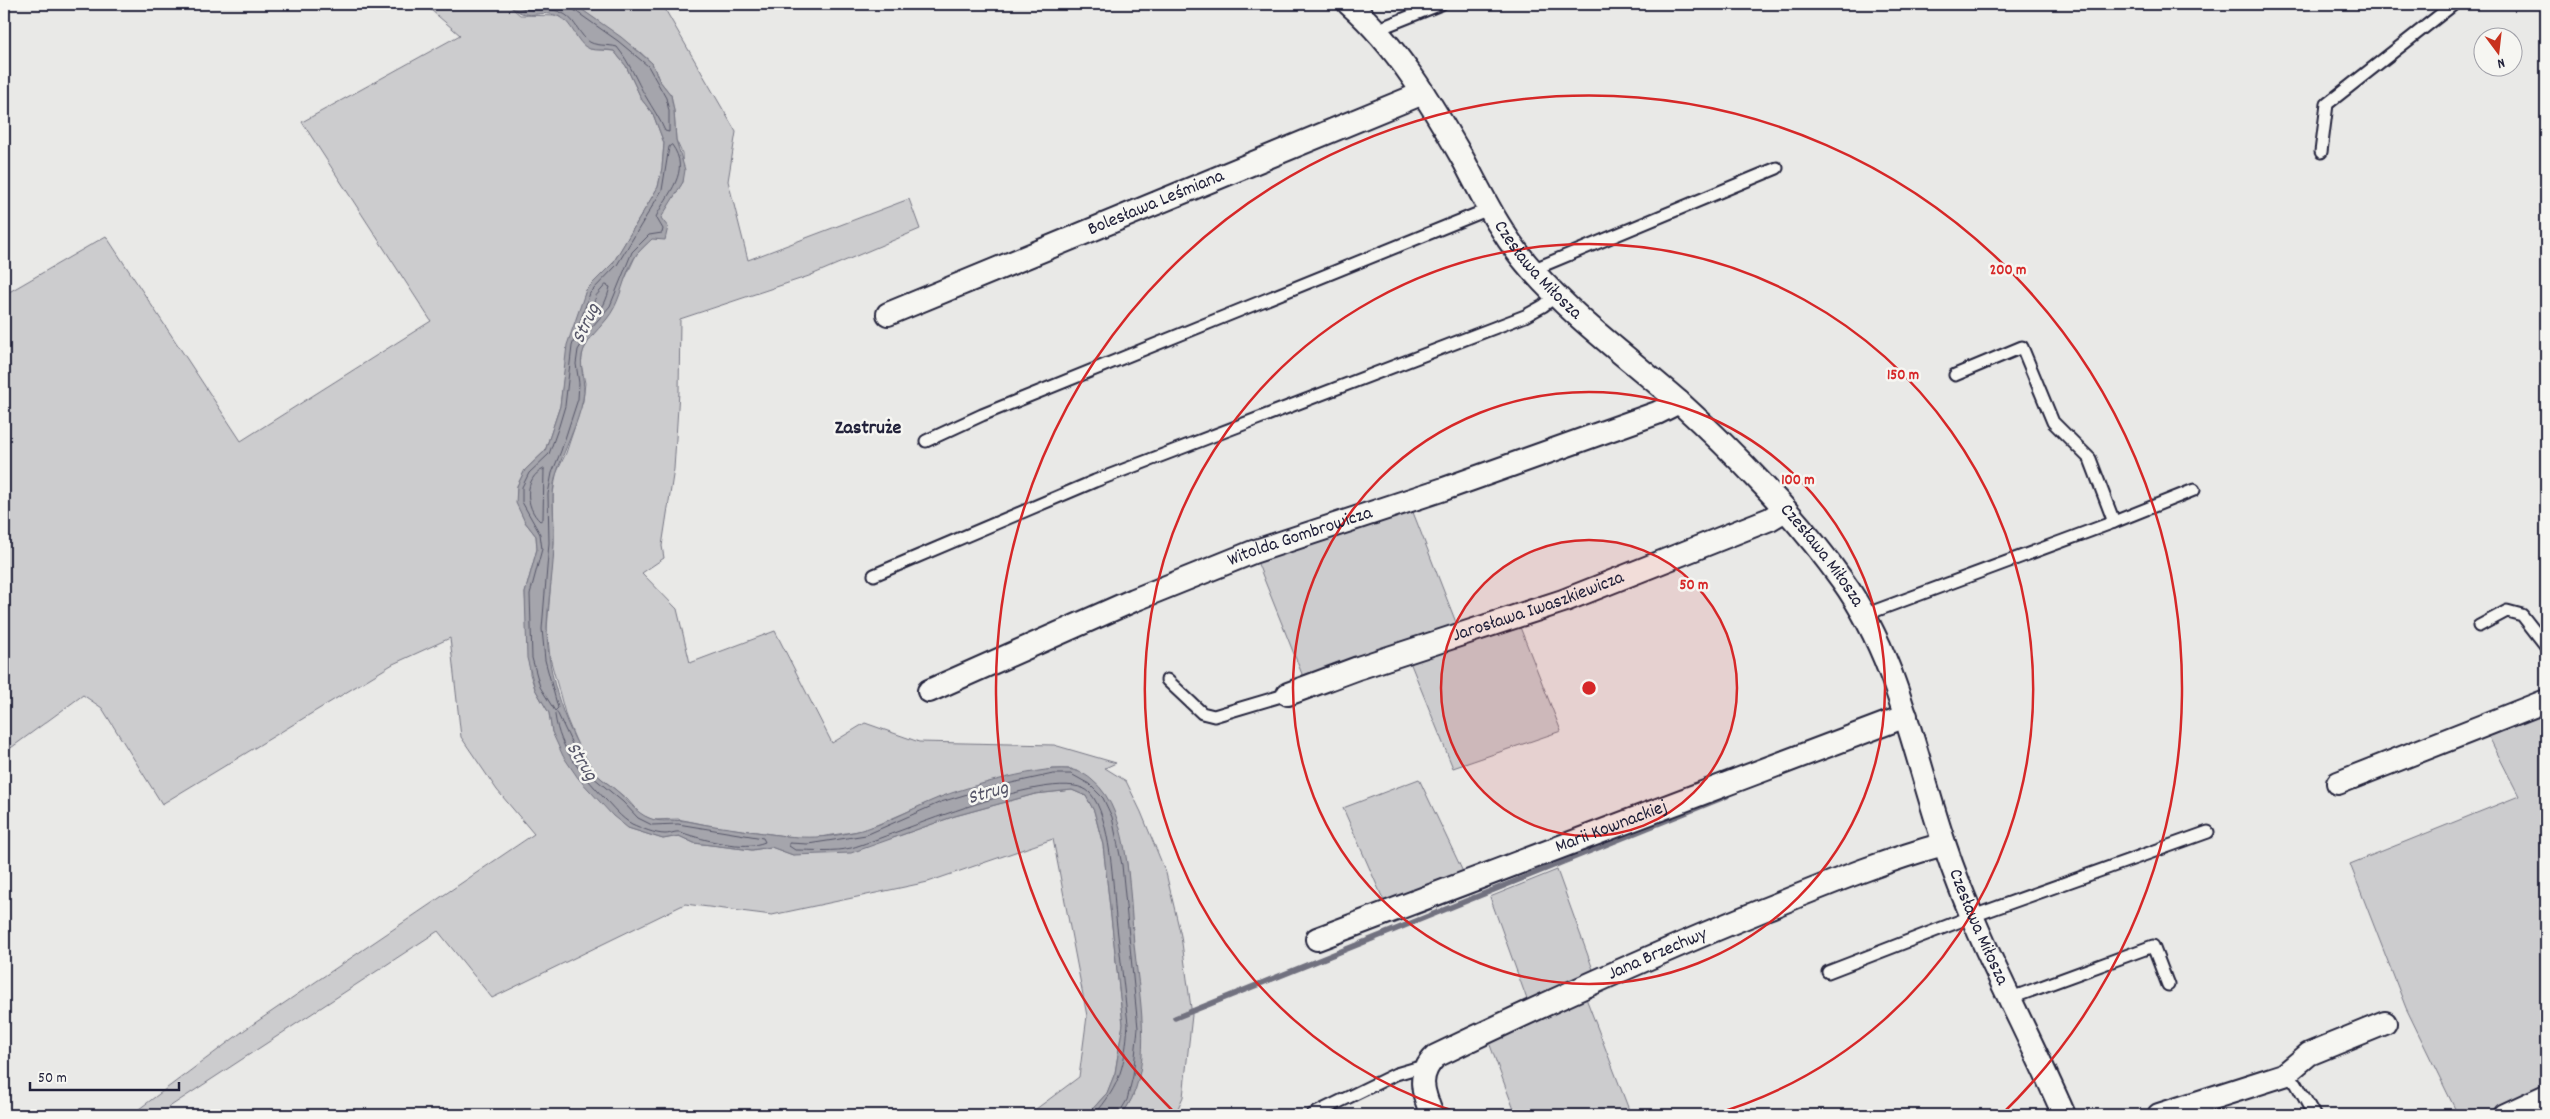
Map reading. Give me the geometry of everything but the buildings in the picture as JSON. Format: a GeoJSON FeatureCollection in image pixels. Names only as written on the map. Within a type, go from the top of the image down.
{"type":"FeatureCollection","features":[{"type":"Feature","properties":{"kind":"street","name":"Czesława Miłosza"},"geometry":{"type":"LineString","coordinates":[[1349,4],[1376,30],[1395,52],[1423,93],[1465,164],[1489,210],[1532,270],[1557,295],[1679,402],[1785,510],[1842,580],[1864,614],[1881,647],[1906,716],[1944,844],[1973,916],[2064,1115]]}},
{"type":"Feature","properties":{"kind":"street","name":"Bolesława Leśmiana"},"geometry":{"type":"LineString","coordinates":[[888,314],[1423,93]]}},
{"type":"Feature","properties":{"kind":"street","name":"Witolda Gombrowicza"},"geometry":{"type":"LineString","coordinates":[[929,691],[1134,600],[1253,552],[1444,489],[1657,413],[1679,402]]}},
{"type":"Feature","properties":{"kind":"street","name":"Jarosława Iwaszkiewicza"},"geometry":{"type":"LineString","coordinates":[[1288,694],[1358,668],[1563,601],[1770,519],[1785,510]]}},
{"type":"Feature","properties":{"kind":"street"},"geometry":{"type":"LineString","coordinates":[[2338,783],[2546,701]]}},
{"type":"Feature","properties":{"kind":"street","name":"Marii Kownackiej"},"geometry":{"type":"LineString","coordinates":[[1318,939],[1906,716]]}},
{"type":"Feature","properties":{"kind":"street","name":"Jana Brzechwy"},"geometry":{"type":"LineString","coordinates":[[1427,1065],[1436,1056],[1593,981],[1842,879],[1911,853],[1944,844]]}},
{"type":"Feature","properties":{"kind":"street"},"geometry":{"type":"LineString","coordinates":[[2160,1115],[2284,1075],[2309,1054],[2385,1023]]}},
{"type":"Feature","properties":{"kind":"street"},"geometry":{"type":"LineString","coordinates":[[1427,1065],[1423,1075],[1423,1086],[1432,1115]]}},
{"type":"Feature","properties":{"kind":"street"},"geometry":{"type":"LineString","coordinates":[[2505,1115],[2546,1096]]}},
{"type":"Feature","properties":{"kind":"lane"},"geometry":{"type":"LineString","coordinates":[[1376,30],[1440,4]]}},
{"type":"Feature","properties":{"kind":"lane"},"geometry":{"type":"LineString","coordinates":[[2321,152],[2327,104],[2454,4]]}},
{"type":"Feature","properties":{"kind":"lane"},"geometry":{"type":"LineString","coordinates":[[1532,270],[1777,168]]}},
{"type":"Feature","properties":{"kind":"lane"},"geometry":{"type":"LineString","coordinates":[[926,441],[982,415],[1489,210]]}},
{"type":"Feature","properties":{"kind":"lane"},"geometry":{"type":"LineString","coordinates":[[874,575],[1095,482],[1525,316],[1543,306],[1557,295]]}},
{"type":"Feature","properties":{"kind":"lane"},"geometry":{"type":"LineString","coordinates":[[1955,374],[2022,347],[2054,422],[2090,459],[2114,522]]}},
{"type":"Feature","properties":{"kind":"lane"},"geometry":{"type":"LineString","coordinates":[[1864,614],[2114,522],[2194,490]]}},
{"type":"Feature","properties":{"kind":"lane"},"geometry":{"type":"LineString","coordinates":[[2479,626],[2508,611],[2522,615],[2546,646]]}},
{"type":"Feature","properties":{"kind":"lane"},"geometry":{"type":"LineString","coordinates":[[1167,680],[1202,713],[1214,716],[1288,694]]}},
{"type":"Feature","properties":{"kind":"lane"},"geometry":{"type":"LineString","coordinates":[[1828,972],[1973,916],[2208,832]]}},
{"type":"Feature","properties":{"kind":"lane"},"geometry":{"type":"LineString","coordinates":[[2011,998],[2154,946],[2168,985]]}},
{"type":"Feature","properties":{"kind":"lane"},"geometry":{"type":"LineString","coordinates":[[1312,1115],[1396,1074],[1427,1065]]}},
{"type":"Feature","properties":{"kind":"lane"},"geometry":{"type":"LineString","coordinates":[[2284,1075],[2296,1083],[2314,1115]]}},
{"type":"Feature","properties":{"kind":"shaded area"},"geometry":{"type":"Polygon","coordinates":[[[424,4],[507,4],[520,15],[558,16],[570,24],[576,34],[590,49],[614,51],[626,66],[642,100],[653,114],[664,143],[658,187],[613,263],[586,290],[565,367],[560,406],[545,451],[525,470],[517,486],[517,503],[525,522],[536,536],[537,549],[525,593],[530,674],[535,689],[549,713],[552,732],[600,801],[628,828],[663,839],[679,836],[694,843],[752,850],[771,847],[793,855],[893,838],[955,816],[1035,794],[1072,790],[1086,796],[1094,811],[1103,845],[1123,1024],[1115,1073],[1107,1093],[1087,1115],[1028,1115],[1079,1077],[1087,1016],[1053,839],[928,882],[772,915],[685,904],[492,998],[438,931],[157,1115],[131,1115],[246,1029],[534,834],[497,790],[461,737],[450,638],[393,664],[162,804],[102,708],[83,695],[4,753],[4,295],[106,236],[241,441],[431,321],[302,122],[460,35],[424,4]]]}},
{"type":"Feature","properties":{"kind":"shaded area"},"geometry":{"type":"Polygon","coordinates":[[[574,4],[662,4],[736,132],[728,181],[748,260],[909,199],[920,229],[809,276],[680,319],[679,392],[674,469],[662,546],[664,558],[642,573],[677,609],[690,663],[775,631],[832,743],[865,723],[919,742],[1054,745],[1116,763],[1105,768],[1126,781],[1141,812],[1166,873],[1181,936],[1192,1015],[1183,1097],[1175,1115],[1121,1115],[1131,1098],[1138,1079],[1142,1035],[1127,864],[1122,842],[1072,769],[1052,769],[982,785],[939,798],[865,830],[807,839],[712,826],[678,819],[653,820],[640,814],[627,799],[597,775],[578,746],[566,717],[550,658],[547,629],[554,543],[553,494],[556,474],[566,453],[583,401],[585,383],[581,364],[583,351],[595,330],[606,320],[636,255],[665,224],[660,218],[683,182],[682,153],[676,140],[671,95],[659,80],[652,63],[640,52],[574,4]]]}},
{"type":"Feature","properties":{"kind":"shaded area"},"geometry":{"type":"Polygon","coordinates":[[[1409,502],[1457,625],[1304,679],[1254,554],[1409,502]]]}},
{"type":"Feature","properties":{"kind":"shaded area"},"geometry":{"type":"Polygon","coordinates":[[[1518,622],[1561,731],[1453,768],[1408,657],[1518,622]]]}},
{"type":"Feature","properties":{"kind":"shaded area"},"geometry":{"type":"Polygon","coordinates":[[[2546,706],[2546,1088],[2482,1115],[2458,1115],[2406,1008],[2350,864],[2519,796],[2486,731],[2546,706]]]}},
{"type":"Feature","properties":{"kind":"shaded area"},"geometry":{"type":"Polygon","coordinates":[[[1419,779],[1473,893],[1394,924],[1343,808],[1419,779]]]}},
{"type":"Feature","properties":{"kind":"shaded area"},"geometry":{"type":"Polygon","coordinates":[[[1557,870],[1595,975],[1529,1005],[1490,897],[1557,870]]]}},
{"type":"Feature","properties":{"kind":"shaded area"},"geometry":{"type":"Polygon","coordinates":[[[1584,993],[1631,1115],[1516,1115],[1487,1037],[1584,993]]]}},
{"type":"Feature","properties":{"kind":"water","name":"Strug"},"geometry":{"type":"Polygon","coordinates":[[[507,4],[574,4],[621,37],[652,63],[659,80],[671,95],[676,140],[685,170],[683,182],[661,218],[668,227],[665,240],[652,239],[637,254],[614,308],[584,349],[581,361],[584,386],[583,399],[554,483],[554,551],[547,627],[550,665],[560,703],[584,756],[599,776],[640,813],[654,820],[686,821],[769,834],[804,837],[856,832],[950,794],[1027,773],[1062,769],[1075,771],[1088,777],[1105,795],[1115,814],[1127,860],[1130,886],[1143,1037],[1142,1059],[1138,1080],[1132,1099],[1121,1115],[1087,1115],[1107,1093],[1115,1073],[1123,1024],[1103,845],[1094,811],[1086,796],[1072,790],[1035,794],[955,816],[851,853],[793,855],[771,847],[752,850],[694,843],[679,836],[663,839],[628,828],[613,816],[578,778],[563,756],[552,732],[549,713],[535,689],[527,658],[525,593],[537,549],[536,536],[525,522],[516,503],[517,486],[525,470],[545,451],[560,406],[567,345],[586,290],[613,263],[658,187],[664,143],[653,114],[642,100],[626,66],[614,51],[593,50],[585,46],[568,23],[558,16],[522,13],[507,4]]]}},
{"type":"Feature","properties":{"kind":"waterway"},"geometry":{"type":"LineString","coordinates":[[1175,1018],[1727,796]]}},
{"type":"Feature","properties":{"kind":"district","name":"Zastruże"},"geometry":{"type":"Point","coordinates":[868,429]}}]}
